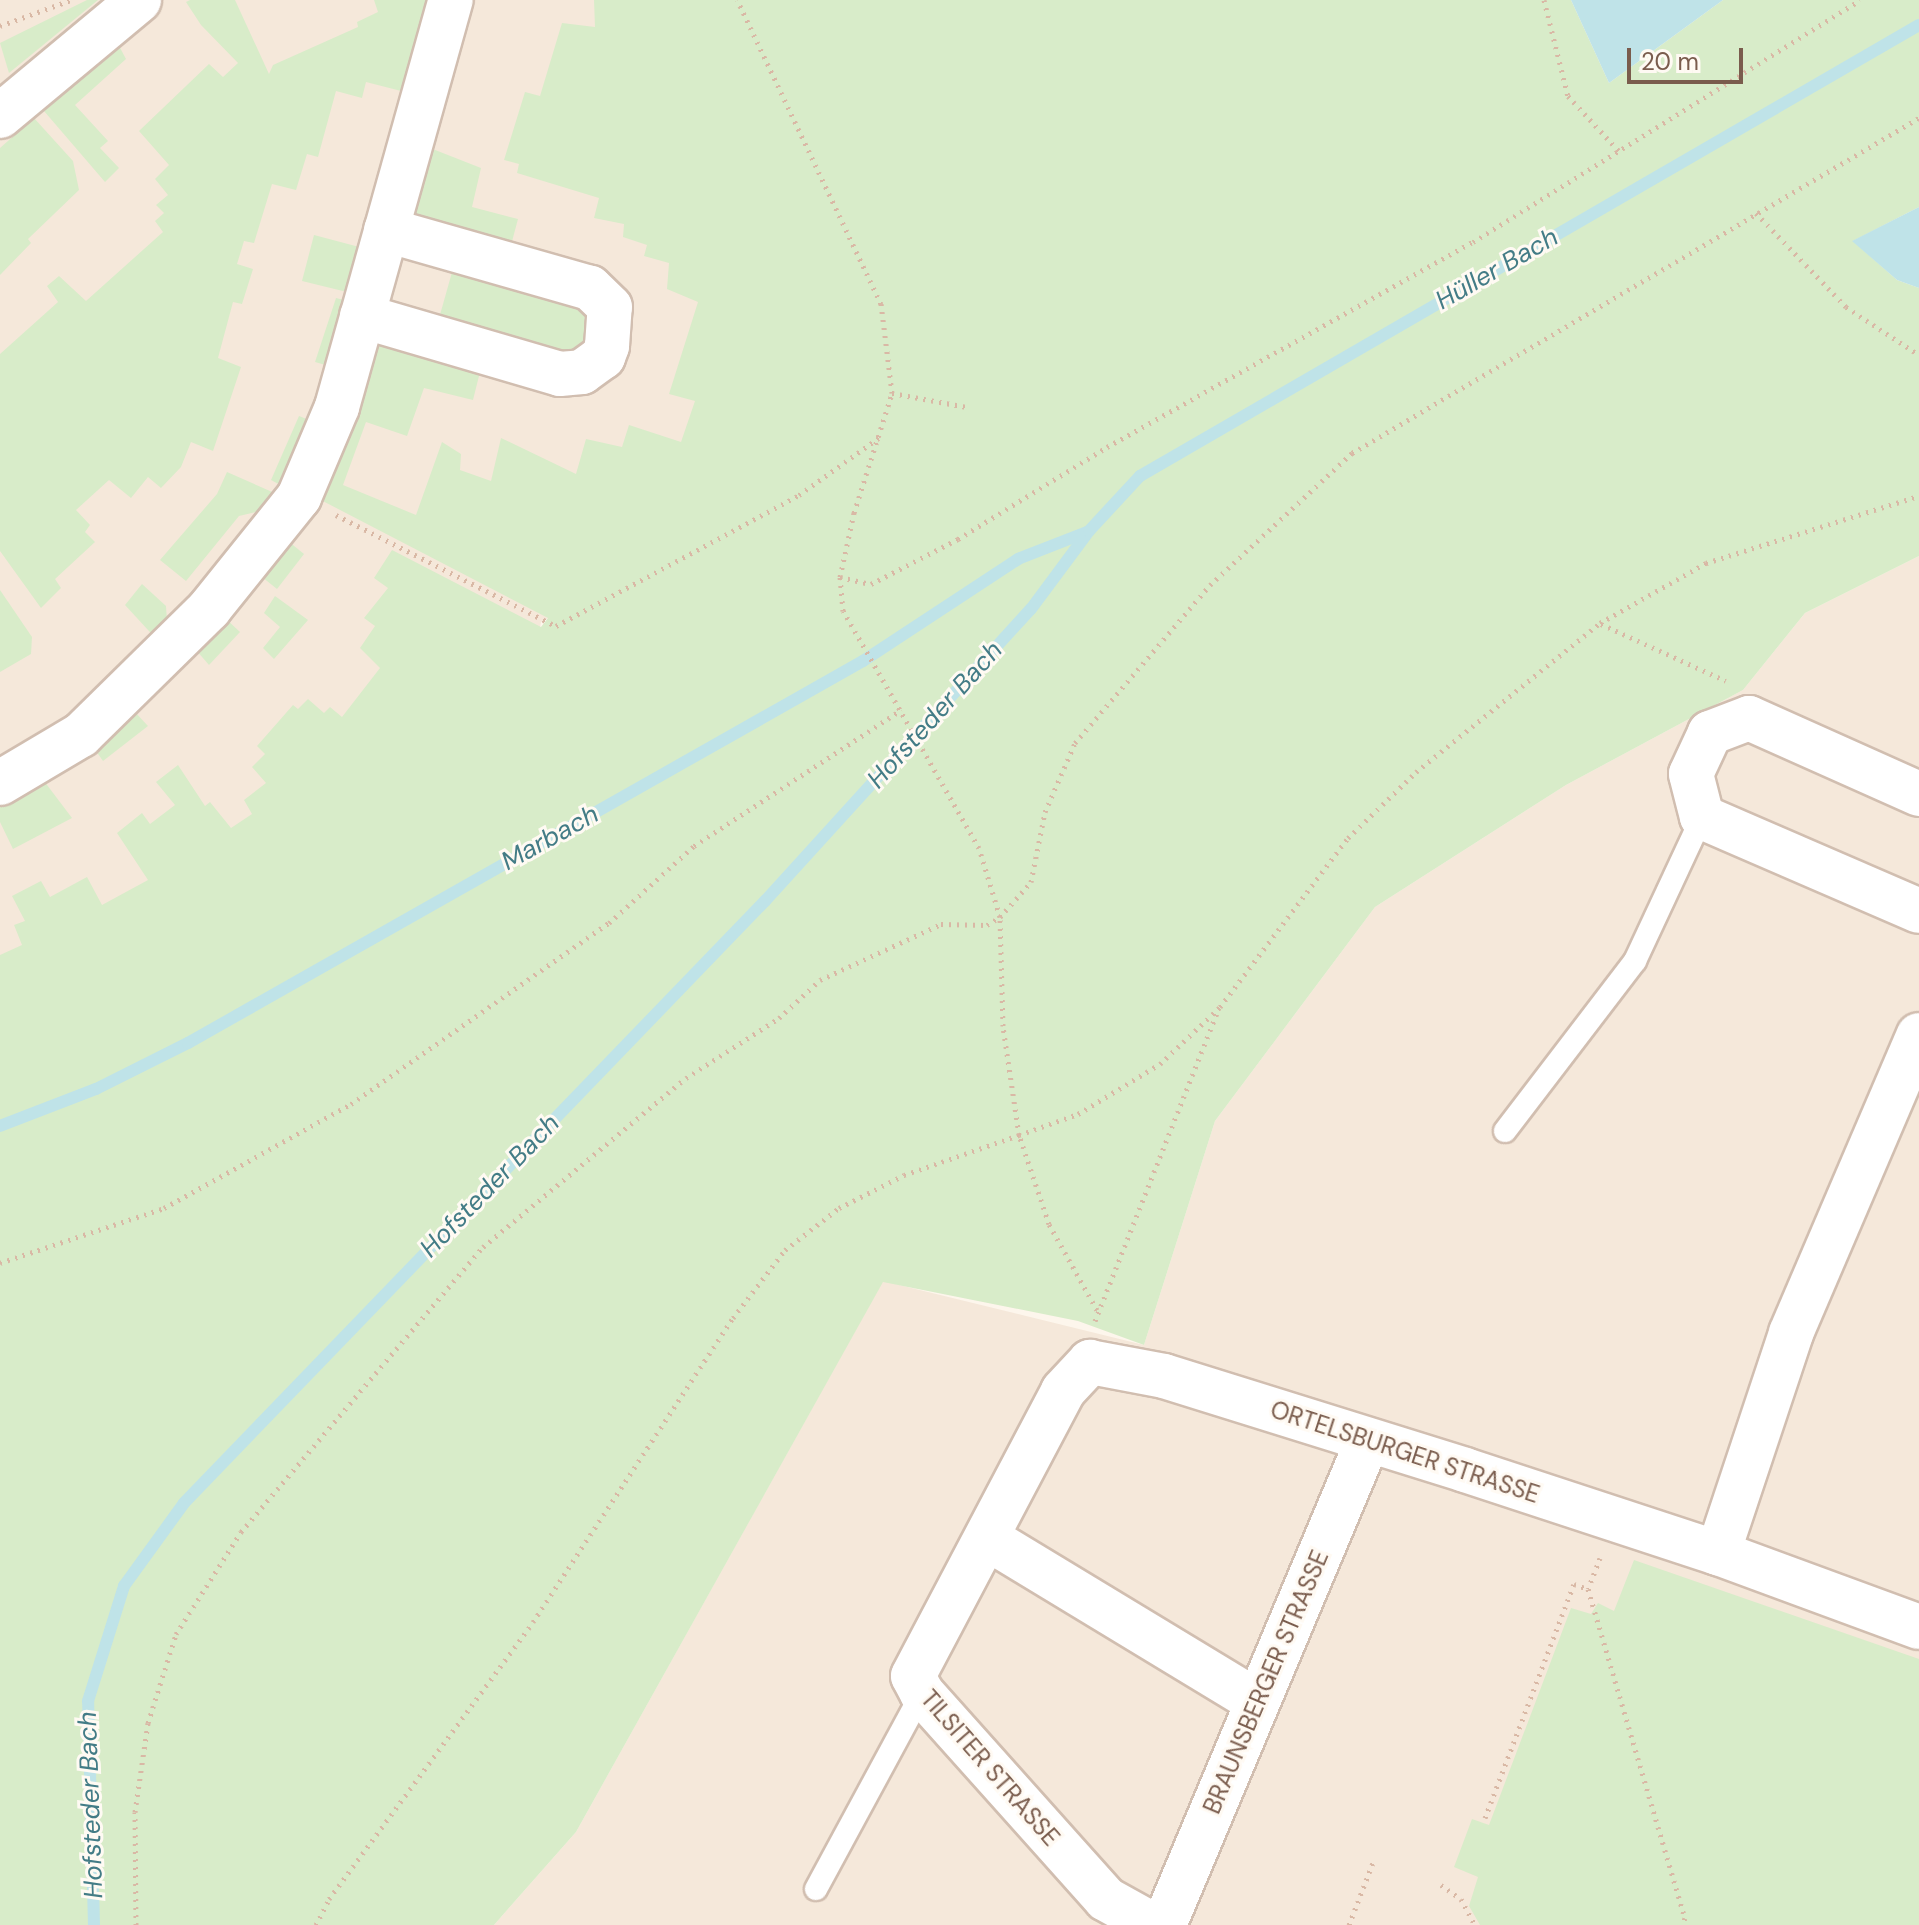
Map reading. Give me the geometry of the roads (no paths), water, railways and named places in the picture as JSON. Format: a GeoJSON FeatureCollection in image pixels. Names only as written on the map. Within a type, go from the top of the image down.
{"type":"FeatureCollection","features":[{"type":"Feature","properties":{"kind":"street"},"geometry":{"type":"LineString","coordinates":[[7,97],[139,0]]}},
{"type":"Feature","properties":{"kind":"street"},"geometry":{"type":"LineString","coordinates":[[0,783],[81,735],[209,609],[299,497],[337,407],[451,0]]}},
{"type":"Feature","properties":{"kind":"street"},"geometry":{"type":"LineString","coordinates":[[362,316],[560,374],[582,372],[603,357],[611,332],[610,307],[590,288],[386,230]]}},
{"type":"Feature","properties":{"kind":"street"},"geometry":{"type":"LineString","coordinates":[[1919,794],[1749,718],[1710,733],[1691,774],[1702,817],[1919,911]]}},
{"type":"Feature","properties":{"kind":"street"},"geometry":{"type":"LineString","coordinates":[[1718,1553],[1791,1333],[1919,1036]]}},
{"type":"Feature","properties":{"kind":"street","name":"ORTELSBURGER STRASSE"},"geometry":{"type":"LineString","coordinates":[[1090,1362],[1164,1376],[1368,1440],[1718,1553],[1919,1627]]}},
{"type":"Feature","properties":{"kind":"street","name":"TILSITER STRASSE"},"geometry":{"type":"LineString","coordinates":[[1090,1362],[1063,1391],[913,1676],[922,1693],[1106,1899],[1153,1925]]}},
{"type":"Feature","properties":{"kind":"street","name":"BRAUNSBERGER STRASSE"},"geometry":{"type":"LineString","coordinates":[[1164,1925],[1368,1440]]}},
{"type":"Feature","properties":{"kind":"street"},"geometry":{"type":"LineString","coordinates":[[987,1538],[1256,1701]]}},
{"type":"Feature","properties":{"kind":"lane"},"geometry":{"type":"LineString","coordinates":[[1505,1131],[1635,961],[1702,817]]}},
{"type":"Feature","properties":{"kind":"lane"},"geometry":{"type":"LineString","coordinates":[[816,1889],[922,1693]]}},
{"type":"Feature","properties":{"kind":"water"},"geometry":{"type":"Polygon","coordinates":[[[1571,0],[1723,0],[1609,83],[1571,0]]]}},
{"type":"Feature","properties":{"kind":"water"},"geometry":{"type":"Polygon","coordinates":[[[1919,207],[1919,288],[1897,280],[1852,241],[1919,207]]]}},
{"type":"Feature","properties":{"kind":"waterway","name":"Hofsteder Bach"},"geometry":{"type":"LineString","coordinates":[[94,1925],[88,1701],[124,1586],[184,1503],[765,901],[1031,609],[1089,531],[1140,476],[1919,25]]}},
{"type":"Feature","properties":{"kind":"waterway","name":"Marbach"},"geometry":{"type":"LineString","coordinates":[[0,1126],[96,1089],[188,1043],[863,661],[1018,559],[1087,532]]}},
{"type":"Feature","properties":{"kind":"water label","name":"Hüller Bach"},"geometry":{"type":"Point","coordinates":[1497,269]}}]}
